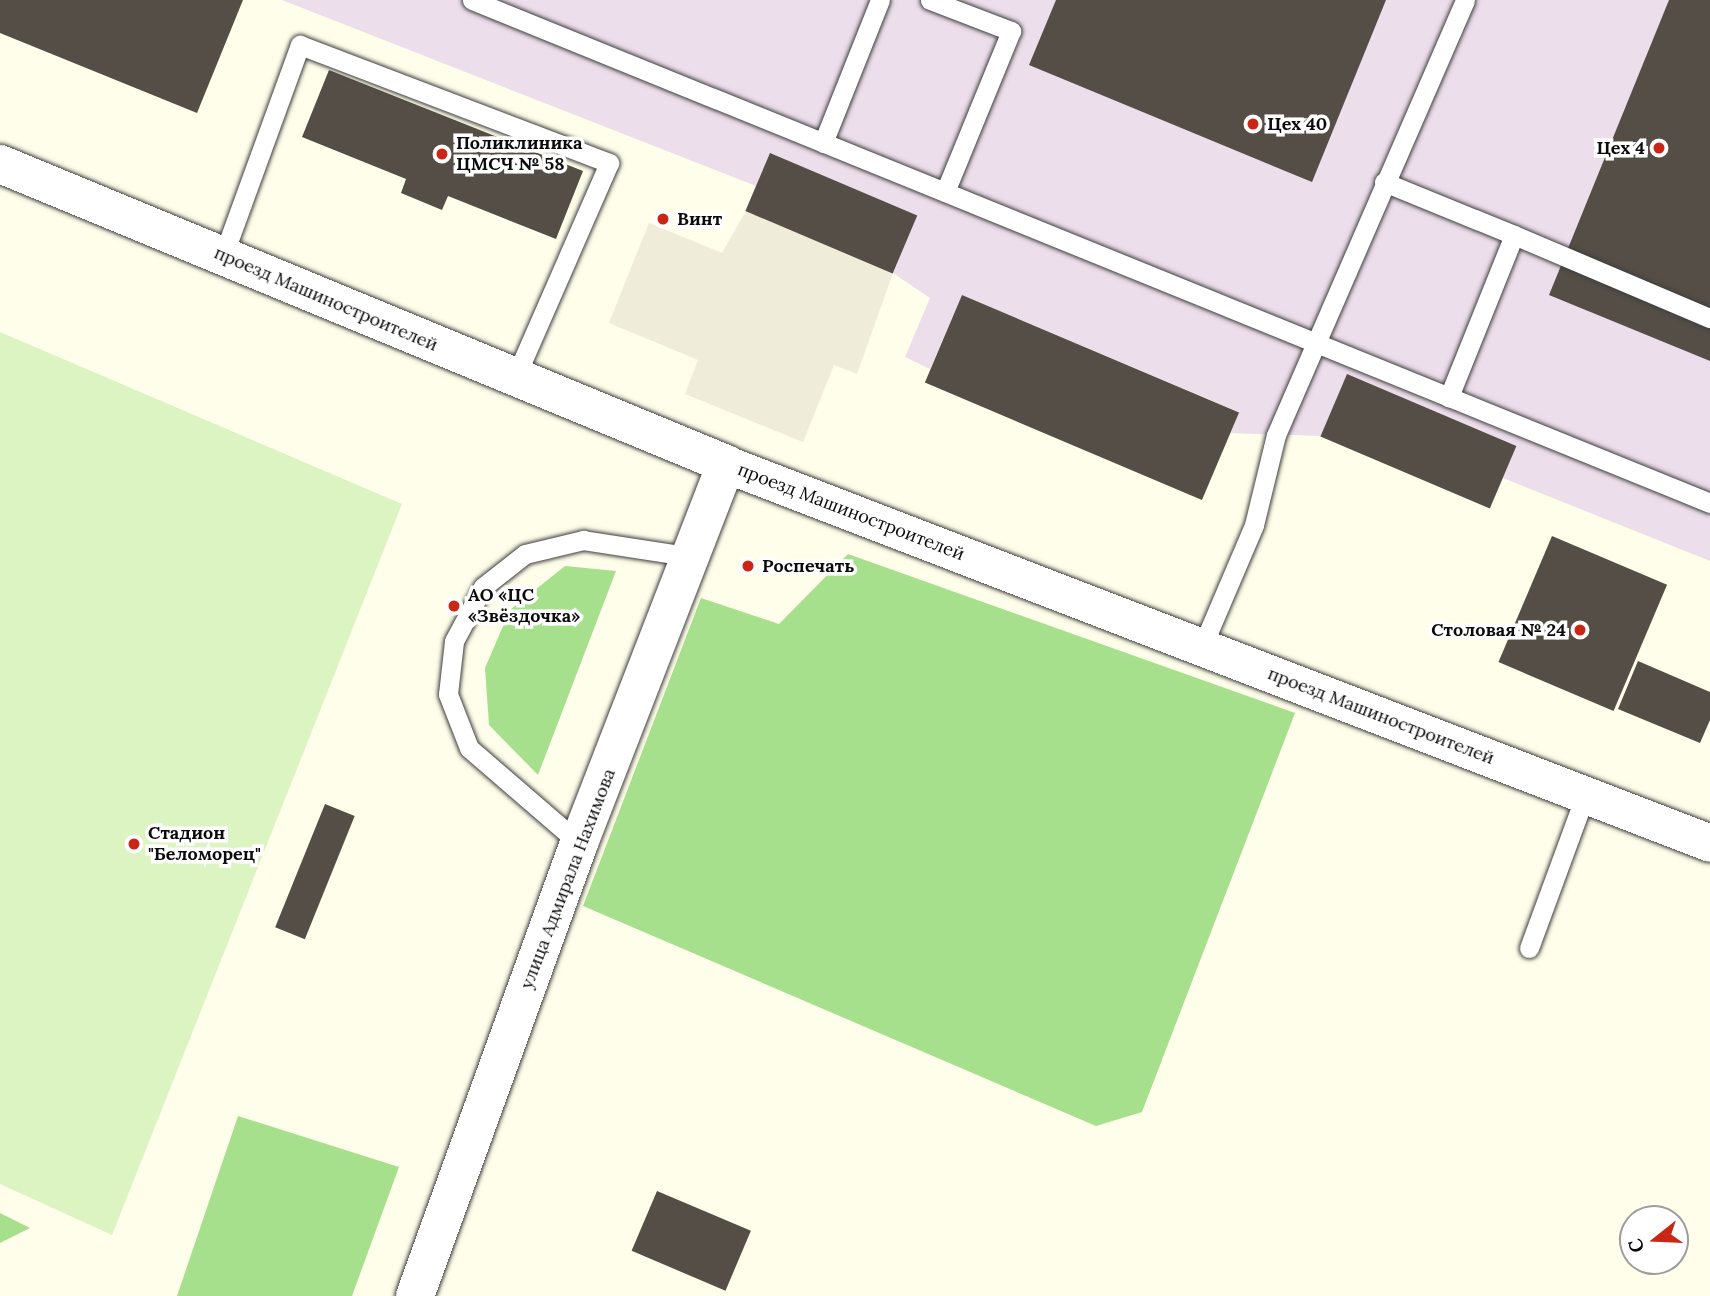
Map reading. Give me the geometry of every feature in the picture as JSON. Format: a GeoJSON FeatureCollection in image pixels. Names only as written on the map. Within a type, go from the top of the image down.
{"type":"FeatureCollection","features":[{"type":"Feature","properties":{"kind":"street","name":"проезд Машиностроителей"},"geometry":{"type":"LineString","coordinates":[[0,163],[726,464],[1710,842]]}},
{"type":"Feature","properties":{"kind":"street","name":"улица Адмирала Нахимова"},"geometry":{"type":"LineString","coordinates":[[415,1296],[579,843],[693,557],[726,464]]}},
{"type":"Feature","properties":{"kind":"lane"},"geometry":{"type":"LineString","coordinates":[[472,0],[1710,503]]}},
{"type":"Feature","properties":{"kind":"lane"},"geometry":{"type":"LineString","coordinates":[[823,143],[880,0]]}},
{"type":"Feature","properties":{"kind":"lane"},"geometry":{"type":"LineString","coordinates":[[930,0],[1011,31],[945,192]]}},
{"type":"Feature","properties":{"kind":"lane"},"geometry":{"type":"LineString","coordinates":[[1202,647],[1254,525],[1276,435],[1465,0]]}},
{"type":"Feature","properties":{"kind":"lane"},"geometry":{"type":"LineString","coordinates":[[223,256],[300,45],[609,163],[515,378]]}},
{"type":"Feature","properties":{"kind":"lane"},"geometry":{"type":"LineString","coordinates":[[1384,182],[1710,318]]}},
{"type":"Feature","properties":{"kind":"lane"},"geometry":{"type":"LineString","coordinates":[[1449,397],[1514,235]]}},
{"type":"Feature","properties":{"kind":"lane"},"geometry":{"type":"LineString","coordinates":[[579,843],[469,748],[448,694],[454,641],[483,587],[525,554],[583,540],[693,557]]}},
{"type":"Feature","properties":{"kind":"lane"},"geometry":{"type":"LineString","coordinates":[[1529,948],[1586,793]]}},
{"type":"Feature","properties":{"kind":"shaded area"},"geometry":{"type":"Polygon","coordinates":[[[282,0],[1710,0],[1710,561],[1503,478],[1490,508],[1320,436],[1231,433],[1239,412],[962,295],[930,369],[905,357],[930,298],[893,273],[746,211],[756,186],[282,0]]]}},
{"type":"Feature","properties":{"kind":"shaded area"},"geometry":{"type":"Polygon","coordinates":[[[746,211],[893,273],[857,374],[834,365],[803,442],[685,394],[698,360],[609,323],[649,223],[722,253],[746,211]]]}},
{"type":"Feature","properties":{"kind":"green space","name":"Стадион \"Беломорец\""},"geometry":{"type":"Polygon","coordinates":[[[0,332],[402,504],[112,1235],[0,1184],[0,332]]]}},
{"type":"Feature","properties":{"kind":"green space"},"geometry":{"type":"Polygon","coordinates":[[[848,554],[1295,713],[1142,1112],[1096,1126],[583,906],[701,598],[779,624],[848,554]]]}},
{"type":"Feature","properties":{"kind":"green space"},"geometry":{"type":"Polygon","coordinates":[[[565,566],[616,571],[538,775],[489,725],[485,668],[510,610],[565,566]]]}},
{"type":"Feature","properties":{"kind":"green space"},"geometry":{"type":"Polygon","coordinates":[[[238,1116],[399,1167],[352,1296],[177,1296],[238,1116]]]}},
{"type":"Feature","properties":{"kind":"green space"},"geometry":{"type":"Polygon","coordinates":[[[0,1213],[30,1228],[0,1243],[0,1213]]]}},
{"type":"Feature","properties":{"kind":"building"},"geometry":{"type":"Polygon","coordinates":[[[0,0],[243,0],[197,113],[0,33],[0,0]]]}},
{"type":"Feature","properties":{"kind":"building","name":"Цех 40"},"geometry":{"type":"Polygon","coordinates":[[[1056,0],[1386,0],[1312,182],[1029,65],[1056,0]]]}},
{"type":"Feature","properties":{"kind":"building","name":"Цех 4"},"geometry":{"type":"Polygon","coordinates":[[[1669,0],[1710,0],[1710,361],[1549,295],[1669,0]]]}},
{"type":"Feature","properties":{"kind":"building","name":"Поликлиника ЦМСЧ № 58"},"geometry":{"type":"Polygon","coordinates":[[[329,70],[583,171],[556,239],[448,196],[442,210],[401,193],[406,179],[302,137],[329,70]]]}},
{"type":"Feature","properties":{"kind":"building"},"geometry":{"type":"Polygon","coordinates":[[[770,153],[917,216],[893,274],[745,211],[770,153]]]}},
{"type":"Feature","properties":{"kind":"building"},"geometry":{"type":"Polygon","coordinates":[[[962,295],[1239,413],[1202,500],[925,382],[962,295]]]}},
{"type":"Feature","properties":{"kind":"building"},"geometry":{"type":"Polygon","coordinates":[[[1347,374],[1516,446],[1490,508],[1320,437],[1347,374]]]}},
{"type":"Feature","properties":{"kind":"building","name":"Столовая № 24"},"geometry":{"type":"Polygon","coordinates":[[[1552,536],[1667,585],[1614,711],[1498,662],[1552,536]]]}},
{"type":"Feature","properties":{"kind":"building"},"geometry":{"type":"Polygon","coordinates":[[[1638,661],[1710,692],[1710,720],[1700,743],[1618,709],[1638,661]]]}},
{"type":"Feature","properties":{"kind":"building"},"geometry":{"type":"Polygon","coordinates":[[[325,804],[355,816],[305,939],[275,927],[325,804]]]}},
{"type":"Feature","properties":{"kind":"building"},"geometry":{"type":"Polygon","coordinates":[[[657,1191],[751,1231],[725,1291],[632,1251],[657,1191]]]}},
{"type":"Feature","properties":{"kind":"place","name":"Цех 40"},"geometry":{"type":"Point","coordinates":[1253,124]}},
{"type":"Feature","properties":{"kind":"place","name":"Цех 4"},"geometry":{"type":"Point","coordinates":[1659,148]}},
{"type":"Feature","properties":{"kind":"place","name":"Поликлиника ЦМСЧ № 58"},"geometry":{"type":"Point","coordinates":[442,154]}},
{"type":"Feature","properties":{"kind":"place","name":"Винт"},"geometry":{"type":"Point","coordinates":[663,219]}},
{"type":"Feature","properties":{"kind":"place","name":"Роспечать"},"geometry":{"type":"Point","coordinates":[748,566]}},
{"type":"Feature","properties":{"kind":"place","name":"АО «ЦС «Звёздочка»"},"geometry":{"type":"Point","coordinates":[454,606]}},
{"type":"Feature","properties":{"kind":"place","name":"Столовая № 24"},"geometry":{"type":"Point","coordinates":[1580,630]}},
{"type":"Feature","properties":{"kind":"place","name":"Стадион \"Беломорец\""},"geometry":{"type":"Point","coordinates":[134,844]}}]}
